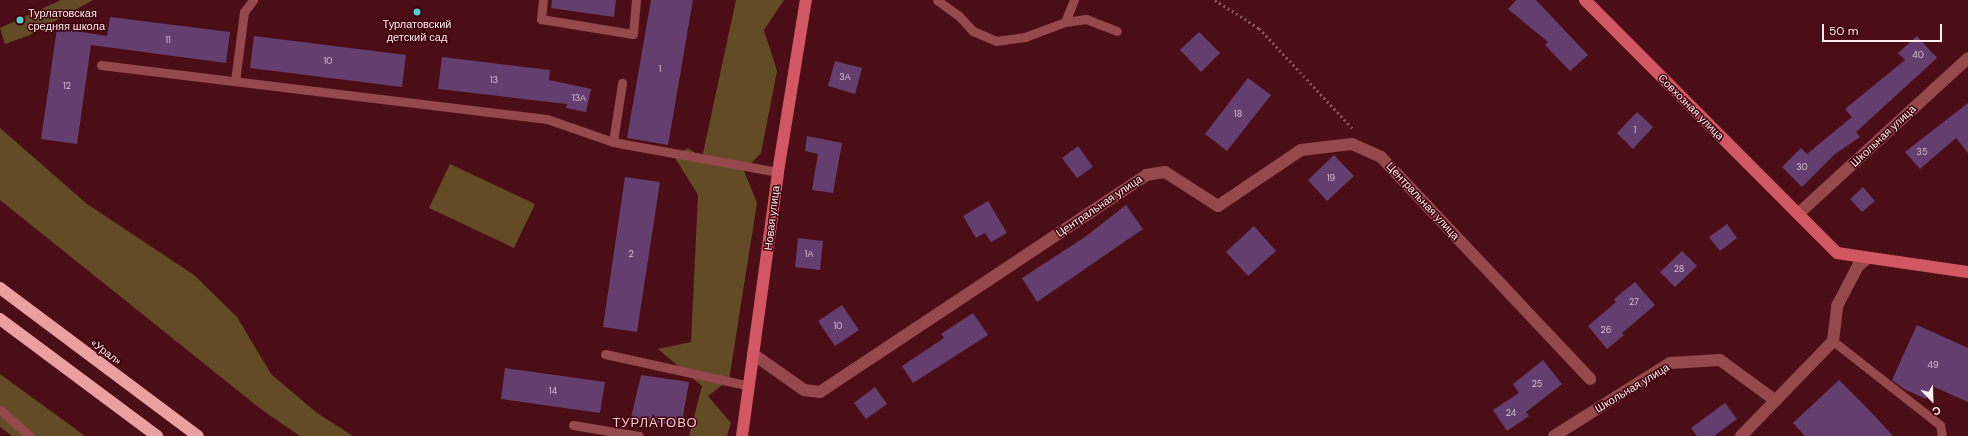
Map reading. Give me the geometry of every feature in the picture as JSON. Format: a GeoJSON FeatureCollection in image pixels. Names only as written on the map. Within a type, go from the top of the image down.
{"type":"FeatureCollection","features":[{"type":"Feature","properties":{"kind":"highway","name":"«Урал»"},"geometry":{"type":"LineString","coordinates":[[0,288],[198,436]]}},
{"type":"Feature","properties":{"kind":"highway"},"geometry":{"type":"LineString","coordinates":[[0,319],[157,436]]}},
{"type":"Feature","properties":{"kind":"street","name":"Новая улица"},"geometry":{"type":"LineString","coordinates":[[742,436],[778,172],[806,0]]}},
{"type":"Feature","properties":{"kind":"street","name":"Совхозная улица"},"geometry":{"type":"LineString","coordinates":[[1585,0],[1837,253],[1968,272]]}},
{"type":"Feature","properties":{"kind":"street","name":"Школьная улица"},"geometry":{"type":"LineString","coordinates":[[1798,214],[1968,58]]}},
{"type":"Feature","properties":{"kind":"street","name":"Центральная улица"},"geometry":{"type":"LineString","coordinates":[[753,354],[804,390],[820,392],[1146,175],[1165,172],[1218,206],[1301,150],[1352,144],[1381,157],[1590,380]]}},
{"type":"Feature","properties":{"kind":"street"},"geometry":{"type":"LineString","coordinates":[[1741,436],[1834,341],[1837,306],[1858,266],[1868,258]]}},
{"type":"Feature","properties":{"kind":"street","name":"Школьная улица"},"geometry":{"type":"LineString","coordinates":[[1554,436],[1670,364],[1720,360],[1776,401]]}},
{"type":"Feature","properties":{"kind":"lane"},"geometry":{"type":"LineString","coordinates":[[235,81],[244,12],[253,0]]}},
{"type":"Feature","properties":{"kind":"lane"},"geometry":{"type":"LineString","coordinates":[[543,0],[541,19],[633,34],[636,0]]}},
{"type":"Feature","properties":{"kind":"lane"},"geometry":{"type":"LineString","coordinates":[[937,0],[958,15],[973,31],[996,42],[1025,37],[1065,22],[1086,19],[1117,31]]}},
{"type":"Feature","properties":{"kind":"lane"},"geometry":{"type":"LineString","coordinates":[[1065,22],[1074,0]]}},
{"type":"Feature","properties":{"kind":"lane"},"geometry":{"type":"LineString","coordinates":[[101,65],[547,119],[613,142],[778,172]]}},
{"type":"Feature","properties":{"kind":"lane"},"geometry":{"type":"LineString","coordinates":[[613,142],[622,83]]}},
{"type":"Feature","properties":{"kind":"lane"},"geometry":{"type":"LineString","coordinates":[[1834,341],[1940,425],[1942,436]]}},
{"type":"Feature","properties":{"kind":"lane"},"geometry":{"type":"LineString","coordinates":[[605,354],[750,386]]}},
{"type":"Feature","properties":{"kind":"lane"},"geometry":{"type":"LineString","coordinates":[[0,410],[30,436]]}},
{"type":"Feature","properties":{"kind":"lane"},"geometry":{"type":"LineString","coordinates":[[573,425],[639,436]]}},
{"type":"Feature","properties":{"kind":"path"},"geometry":{"type":"LineString","coordinates":[[1215,0],[1259,28],[1356,132]]}},
{"type":"Feature","properties":{"kind":"shaded area"},"geometry":{"type":"Polygon","coordinates":[[[61,0],[93,0],[30,35],[5,44],[0,28],[61,0]]]}},
{"type":"Feature","properties":{"kind":"shaded area"},"geometry":{"type":"Polygon","coordinates":[[[736,0],[784,0],[764,30],[777,71],[761,153],[744,171],[757,203],[729,380],[708,396],[731,423],[727,436],[689,436],[702,386],[658,349],[691,342],[698,195],[674,156],[688,148],[702,158],[736,0]]]}},
{"type":"Feature","properties":{"kind":"shaded area"},"geometry":{"type":"Polygon","coordinates":[[[0,128],[87,204],[194,275],[237,317],[271,374],[317,413],[353,436],[300,436],[262,410],[0,200],[0,128]]]}},
{"type":"Feature","properties":{"kind":"shaded area"},"geometry":{"type":"Polygon","coordinates":[[[450,164],[535,204],[514,248],[429,208],[450,164]]]}},
{"type":"Feature","properties":{"kind":"shaded area"},"geometry":{"type":"Polygon","coordinates":[[[0,374],[85,436],[12,436],[0,427],[0,374]]]}},
{"type":"Feature","properties":{"kind":"building"},"geometry":{"type":"Polygon","coordinates":[[[552,0],[616,0],[614,17],[551,8],[552,0]]]}},
{"type":"Feature","properties":{"kind":"building"},"geometry":{"type":"Polygon","coordinates":[[[651,0],[693,0],[668,145],[627,138],[651,0]]]}},
{"type":"Feature","properties":{"kind":"building"},"geometry":{"type":"Polygon","coordinates":[[[1516,0],[1536,0],[1588,55],[1570,71],[1545,45],[1548,42],[1508,9],[1516,0]]]}},
{"type":"Feature","properties":{"kind":"building"},"geometry":{"type":"Polygon","coordinates":[[[110,17],[230,32],[226,63],[91,45],[77,144],[41,139],[57,28],[107,36],[110,17]]]}},
{"type":"Feature","properties":{"kind":"building"},"geometry":{"type":"Polygon","coordinates":[[[1199,32],[1220,53],[1201,72],[1180,50],[1199,32]]]}},
{"type":"Feature","properties":{"kind":"building"},"geometry":{"type":"Polygon","coordinates":[[[254,36],[406,55],[402,87],[250,68],[254,36]]]}},
{"type":"Feature","properties":{"kind":"building"},"geometry":{"type":"Polygon","coordinates":[[[1917,36],[1937,58],[1856,132],[1860,137],[1835,154],[1802,187],[1782,167],[1801,148],[1807,154],[1852,117],[1845,109],[1905,60],[1898,53],[1917,36]]]}},
{"type":"Feature","properties":{"kind":"building"},"geometry":{"type":"Polygon","coordinates":[[[442,57],[550,70],[549,80],[591,89],[586,112],[566,108],[567,104],[438,89],[442,57]]]}},
{"type":"Feature","properties":{"kind":"building"},"geometry":{"type":"Polygon","coordinates":[[[835,61],[862,68],[855,94],[828,86],[835,61]]]}},
{"type":"Feature","properties":{"kind":"building"},"geometry":{"type":"Polygon","coordinates":[[[1248,78],[1271,95],[1227,151],[1205,134],[1248,78]]]}},
{"type":"Feature","properties":{"kind":"building"},"geometry":{"type":"Polygon","coordinates":[[[1968,103],[1968,153],[1956,138],[1920,169],[1905,152],[1968,103]]]}},
{"type":"Feature","properties":{"kind":"building"},"geometry":{"type":"Polygon","coordinates":[[[1637,112],[1653,127],[1633,149],[1617,133],[1637,112]]]}},
{"type":"Feature","properties":{"kind":"building"},"geometry":{"type":"Polygon","coordinates":[[[807,136],[842,143],[833,193],[812,190],[818,154],[805,151],[807,136]]]}},
{"type":"Feature","properties":{"kind":"building"},"geometry":{"type":"Polygon","coordinates":[[[1078,146],[1093,167],[1077,178],[1062,158],[1078,146]]]}},
{"type":"Feature","properties":{"kind":"building"},"geometry":{"type":"Polygon","coordinates":[[[1334,155],[1354,176],[1327,201],[1308,180],[1334,155]]]}},
{"type":"Feature","properties":{"kind":"building"},"geometry":{"type":"Polygon","coordinates":[[[625,177],[660,182],[637,332],[603,327],[625,177]]]}},
{"type":"Feature","properties":{"kind":"building"},"geometry":{"type":"Polygon","coordinates":[[[1863,187],[1875,201],[1862,212],[1850,199],[1863,187]]]}},
{"type":"Feature","properties":{"kind":"building"},"geometry":{"type":"Polygon","coordinates":[[[988,201],[1007,233],[991,242],[985,233],[976,238],[963,216],[988,201]]]}},
{"type":"Feature","properties":{"kind":"building"},"geometry":{"type":"Polygon","coordinates":[[[1126,205],[1143,229],[1037,302],[1022,278],[1085,237],[1126,205]]]}},
{"type":"Feature","properties":{"kind":"building"},"geometry":{"type":"Polygon","coordinates":[[[1727,224],[1737,238],[1720,251],[1709,237],[1727,224]]]}},
{"type":"Feature","properties":{"kind":"building"},"geometry":{"type":"Polygon","coordinates":[[[1254,226],[1276,251],[1248,276],[1226,252],[1254,226]]]}},
{"type":"Feature","properties":{"kind":"building"},"geometry":{"type":"Polygon","coordinates":[[[798,238],[823,241],[820,270],[795,267],[798,238]]]}},
{"type":"Feature","properties":{"kind":"building"},"geometry":{"type":"Polygon","coordinates":[[[1682,251],[1697,266],[1675,287],[1660,272],[1682,251]]]}},
{"type":"Feature","properties":{"kind":"building"},"geometry":{"type":"Polygon","coordinates":[[[1635,282],[1655,305],[1622,333],[1624,335],[1607,349],[1588,326],[1616,302],[1614,299],[1635,282]]]}},
{"type":"Feature","properties":{"kind":"building"},"geometry":{"type":"Polygon","coordinates":[[[842,305],[859,330],[835,346],[818,321],[842,305]]]}},
{"type":"Feature","properties":{"kind":"building"},"geometry":{"type":"Polygon","coordinates":[[[973,313],[988,335],[913,383],[902,366],[944,338],[941,334],[973,313]]]}},
{"type":"Feature","properties":{"kind":"building"},"geometry":{"type":"Polygon","coordinates":[[[1917,325],[1968,348],[1968,402],[1932,386],[1926,399],[1904,389],[1892,380],[1917,325]]]}},
{"type":"Feature","properties":{"kind":"building"},"geometry":{"type":"Polygon","coordinates":[[[1543,360],[1562,384],[1526,412],[1529,416],[1507,431],[1493,410],[1519,393],[1513,384],[1543,360]]]}},
{"type":"Feature","properties":{"kind":"building"},"geometry":{"type":"Polygon","coordinates":[[[505,368],[605,382],[600,413],[501,399],[505,368]]]}},
{"type":"Feature","properties":{"kind":"building"},"geometry":{"type":"Polygon","coordinates":[[[641,375],[689,382],[681,427],[631,418],[641,375]]]}},
{"type":"Feature","properties":{"kind":"building"},"geometry":{"type":"Polygon","coordinates":[[[1839,380],[1893,436],[1805,436],[1793,423],[1839,380]]]}},
{"type":"Feature","properties":{"kind":"building"},"geometry":{"type":"Polygon","coordinates":[[[875,387],[887,404],[866,419],[854,403],[875,387]]]}},
{"type":"Feature","properties":{"kind":"building"},"geometry":{"type":"Polygon","coordinates":[[[1725,403],[1737,419],[1714,436],[1697,436],[1691,428],[1725,403]]]}},
{"type":"Feature","properties":{"kind":"place","name":"Турлатовский детский сад"},"geometry":{"type":"Point","coordinates":[417,12]}},
{"type":"Feature","properties":{"kind":"place","name":"Турлатовская средняя школа"},"geometry":{"type":"Point","coordinates":[20,20]}},
{"type":"Feature","properties":{"kind":"district","name":"ТУРЛАТОВО"},"geometry":{"type":"Point","coordinates":[655,423]}}]}
